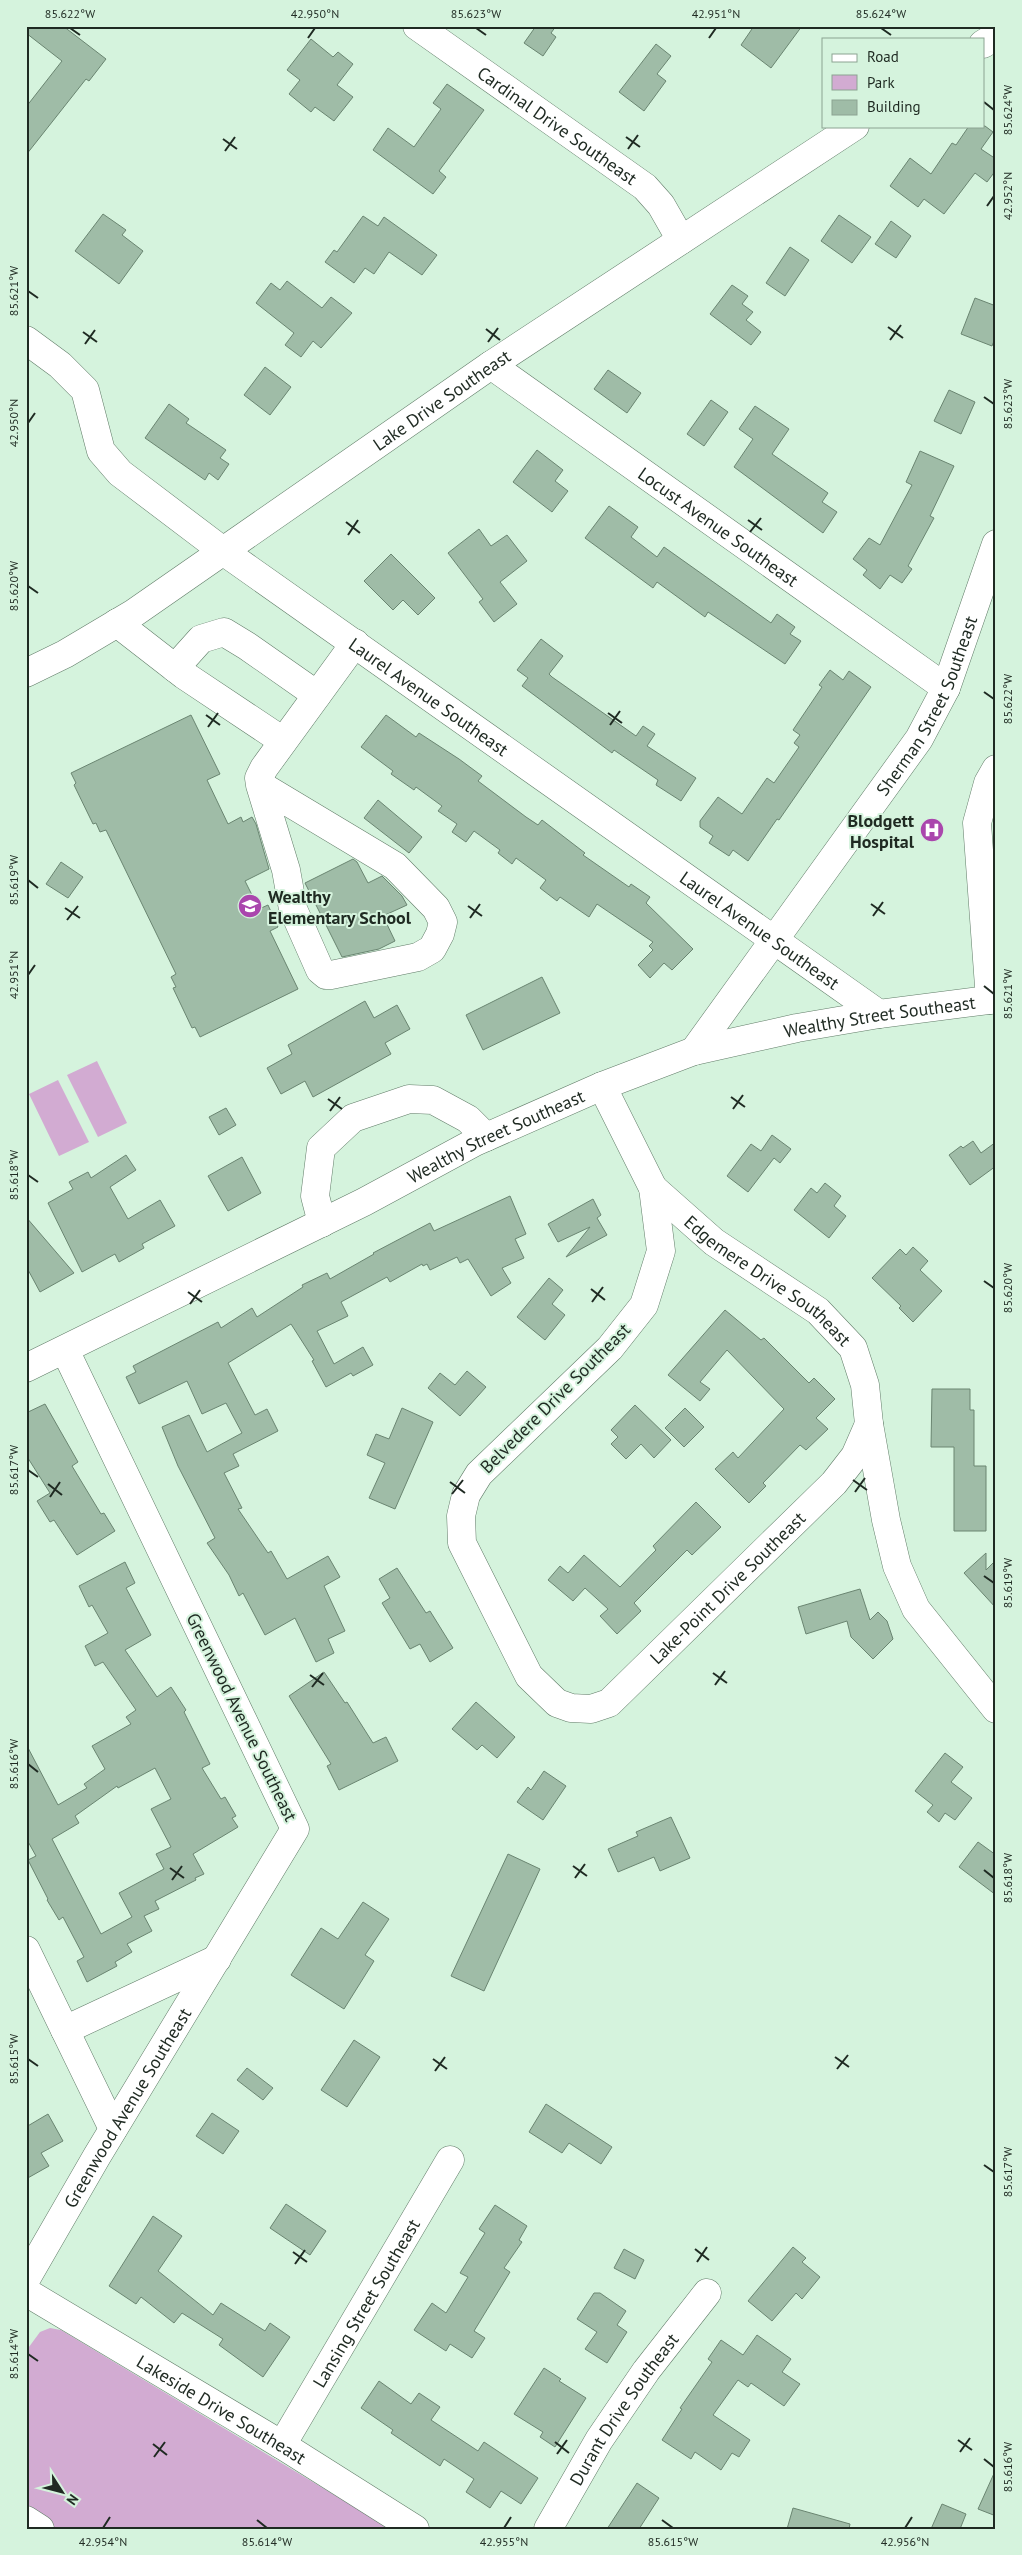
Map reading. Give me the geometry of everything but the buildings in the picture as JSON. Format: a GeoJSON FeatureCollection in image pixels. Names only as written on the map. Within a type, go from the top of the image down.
{"type":"FeatureCollection","features":[{"type":"Feature","properties":{"kind":"street","name":"Cardinal Drive Southeast"},"geometry":{"type":"LineString","coordinates":[[417,26],[645,187],[661,205],[681,240]]}},
{"type":"Feature","properties":{"kind":"street"},"geometry":{"type":"LineString","coordinates":[[984,43],[996,36]]}},
{"type":"Feature","properties":{"kind":"street","name":"Lake Drive Southeast"},"geometry":{"type":"LineString","coordinates":[[26,673],[65,654],[117,623],[491,365],[852,128]]}},
{"type":"Feature","properties":{"kind":"street","name":"Laurel Avenue Southeast"},"geometry":{"type":"LineString","coordinates":[[26,340],[60,364],[85,390],[101,451],[120,473],[223,551],[879,1014]]}},
{"type":"Feature","properties":{"kind":"street","name":"Locust Avenue Southeast"},"geometry":{"type":"LineString","coordinates":[[491,365],[946,688]]}},
{"type":"Feature","properties":{"kind":"street","name":"Sherman Street Southeast"},"geometry":{"type":"LineString","coordinates":[[694,1051],[919,739],[946,688],[996,544]]}},
{"type":"Feature","properties":{"kind":"street"},"geometry":{"type":"LineString","coordinates":[[117,623],[175,668],[283,741]]}},
{"type":"Feature","properties":{"kind":"street"},"geometry":{"type":"LineString","coordinates":[[175,668],[201,639],[224,632],[317,694]]}},
{"type":"Feature","properties":{"kind":"street"},"geometry":{"type":"LineString","coordinates":[[260,785],[395,866],[436,908],[443,922],[440,934],[432,949],[418,957],[326,975],[320,970],[293,909],[286,870],[260,785],[259,778],[264,768],[355,644]]}},
{"type":"Feature","properties":{"kind":"street"},"geometry":{"type":"LineString","coordinates":[[993,999],[977,822],[988,783],[996,769]]}},
{"type":"Feature","properties":{"kind":"street","name":"Wealthy Street Southeast"},"geometry":{"type":"LineString","coordinates":[[26,1368],[322,1223],[486,1137],[602,1086],[694,1051],[797,1028],[879,1014],[993,999]]}},
{"type":"Feature","properties":{"kind":"street"},"geometry":{"type":"LineString","coordinates":[[602,1086],[653,1188]]}},
{"type":"Feature","properties":{"kind":"street"},"geometry":{"type":"LineString","coordinates":[[322,1223],[316,1196],[321,1148],[353,1118],[409,1099],[433,1100],[468,1118],[486,1137]]}},
{"type":"Feature","properties":{"kind":"street","name":"Edgemere Drive Southeast"},"geometry":{"type":"LineString","coordinates":[[653,1188],[714,1242],[818,1311],[853,1348],[865,1385],[869,1424],[886,1520],[898,1566],[916,1609],[996,1709]]}},
{"type":"Feature","properties":{"kind":"street","name":"Belvedere Drive Southeast"},"geometry":{"type":"LineString","coordinates":[[557,1703],[529,1676],[462,1543],[461,1516],[466,1495],[479,1474],[610,1348],[644,1305],[662,1251],[653,1188]]}},
{"type":"Feature","properties":{"kind":"street","name":"Greenwood Avenue Southeast"},"geometry":{"type":"LineString","coordinates":[[26,2279],[113,2129],[295,1829],[66,1350]]}},
{"type":"Feature","properties":{"kind":"street","name":"Lake-Point Drive Southeast"},"geometry":{"type":"LineString","coordinates":[[557,1703],[570,1708],[591,1709],[609,1702],[834,1483],[855,1456],[869,1424]]}},
{"type":"Feature","properties":{"kind":"street"},"geometry":{"type":"LineString","coordinates":[[26,1950],[113,2129]]}},
{"type":"Feature","properties":{"kind":"street"},"geometry":{"type":"LineString","coordinates":[[65,2030],[217,1958]]}},
{"type":"Feature","properties":{"kind":"street","name":"Lansing Street Southeast"},"geometry":{"type":"LineString","coordinates":[[282,2445],[450,2160]]}},
{"type":"Feature","properties":{"kind":"street","name":"Lakeside Drive Southeast"},"geometry":{"type":"LineString","coordinates":[[26,2292],[282,2445],[414,2529]]}},
{"type":"Feature","properties":{"kind":"street","name":"Durant Drive Southeast"},"geometry":{"type":"LineString","coordinates":[[548,2529],[599,2440],[646,2371],[706,2293]]}},
{"type":"Feature","properties":{"kind":"street"},"geometry":{"type":"LineString","coordinates":[[26,2520],[40,2529]]}},
{"type":"Feature","properties":{"kind":"green space"},"geometry":{"type":"Polygon","coordinates":[[[97,1061],[127,1123],[98,1137],[67,1075],[97,1061]]]}},
{"type":"Feature","properties":{"kind":"green space"},"geometry":{"type":"Polygon","coordinates":[[[58,1080],[89,1142],[59,1156],[29,1094],[58,1080]]]}},
{"type":"Feature","properties":{"kind":"green space"},"geometry":{"type":"Polygon","coordinates":[[[50,2328],[61,2330],[391,2529],[26,2529],[26,2351],[40,2332],[50,2328]]]}},
{"type":"Feature","properties":{"kind":"place","name":"Blodgett Hospital"},"geometry":{"type":"Point","coordinates":[932,830]}},
{"type":"Feature","properties":{"kind":"place","name":"Wealthy Elementary School"},"geometry":{"type":"Point","coordinates":[250,906]}}]}
